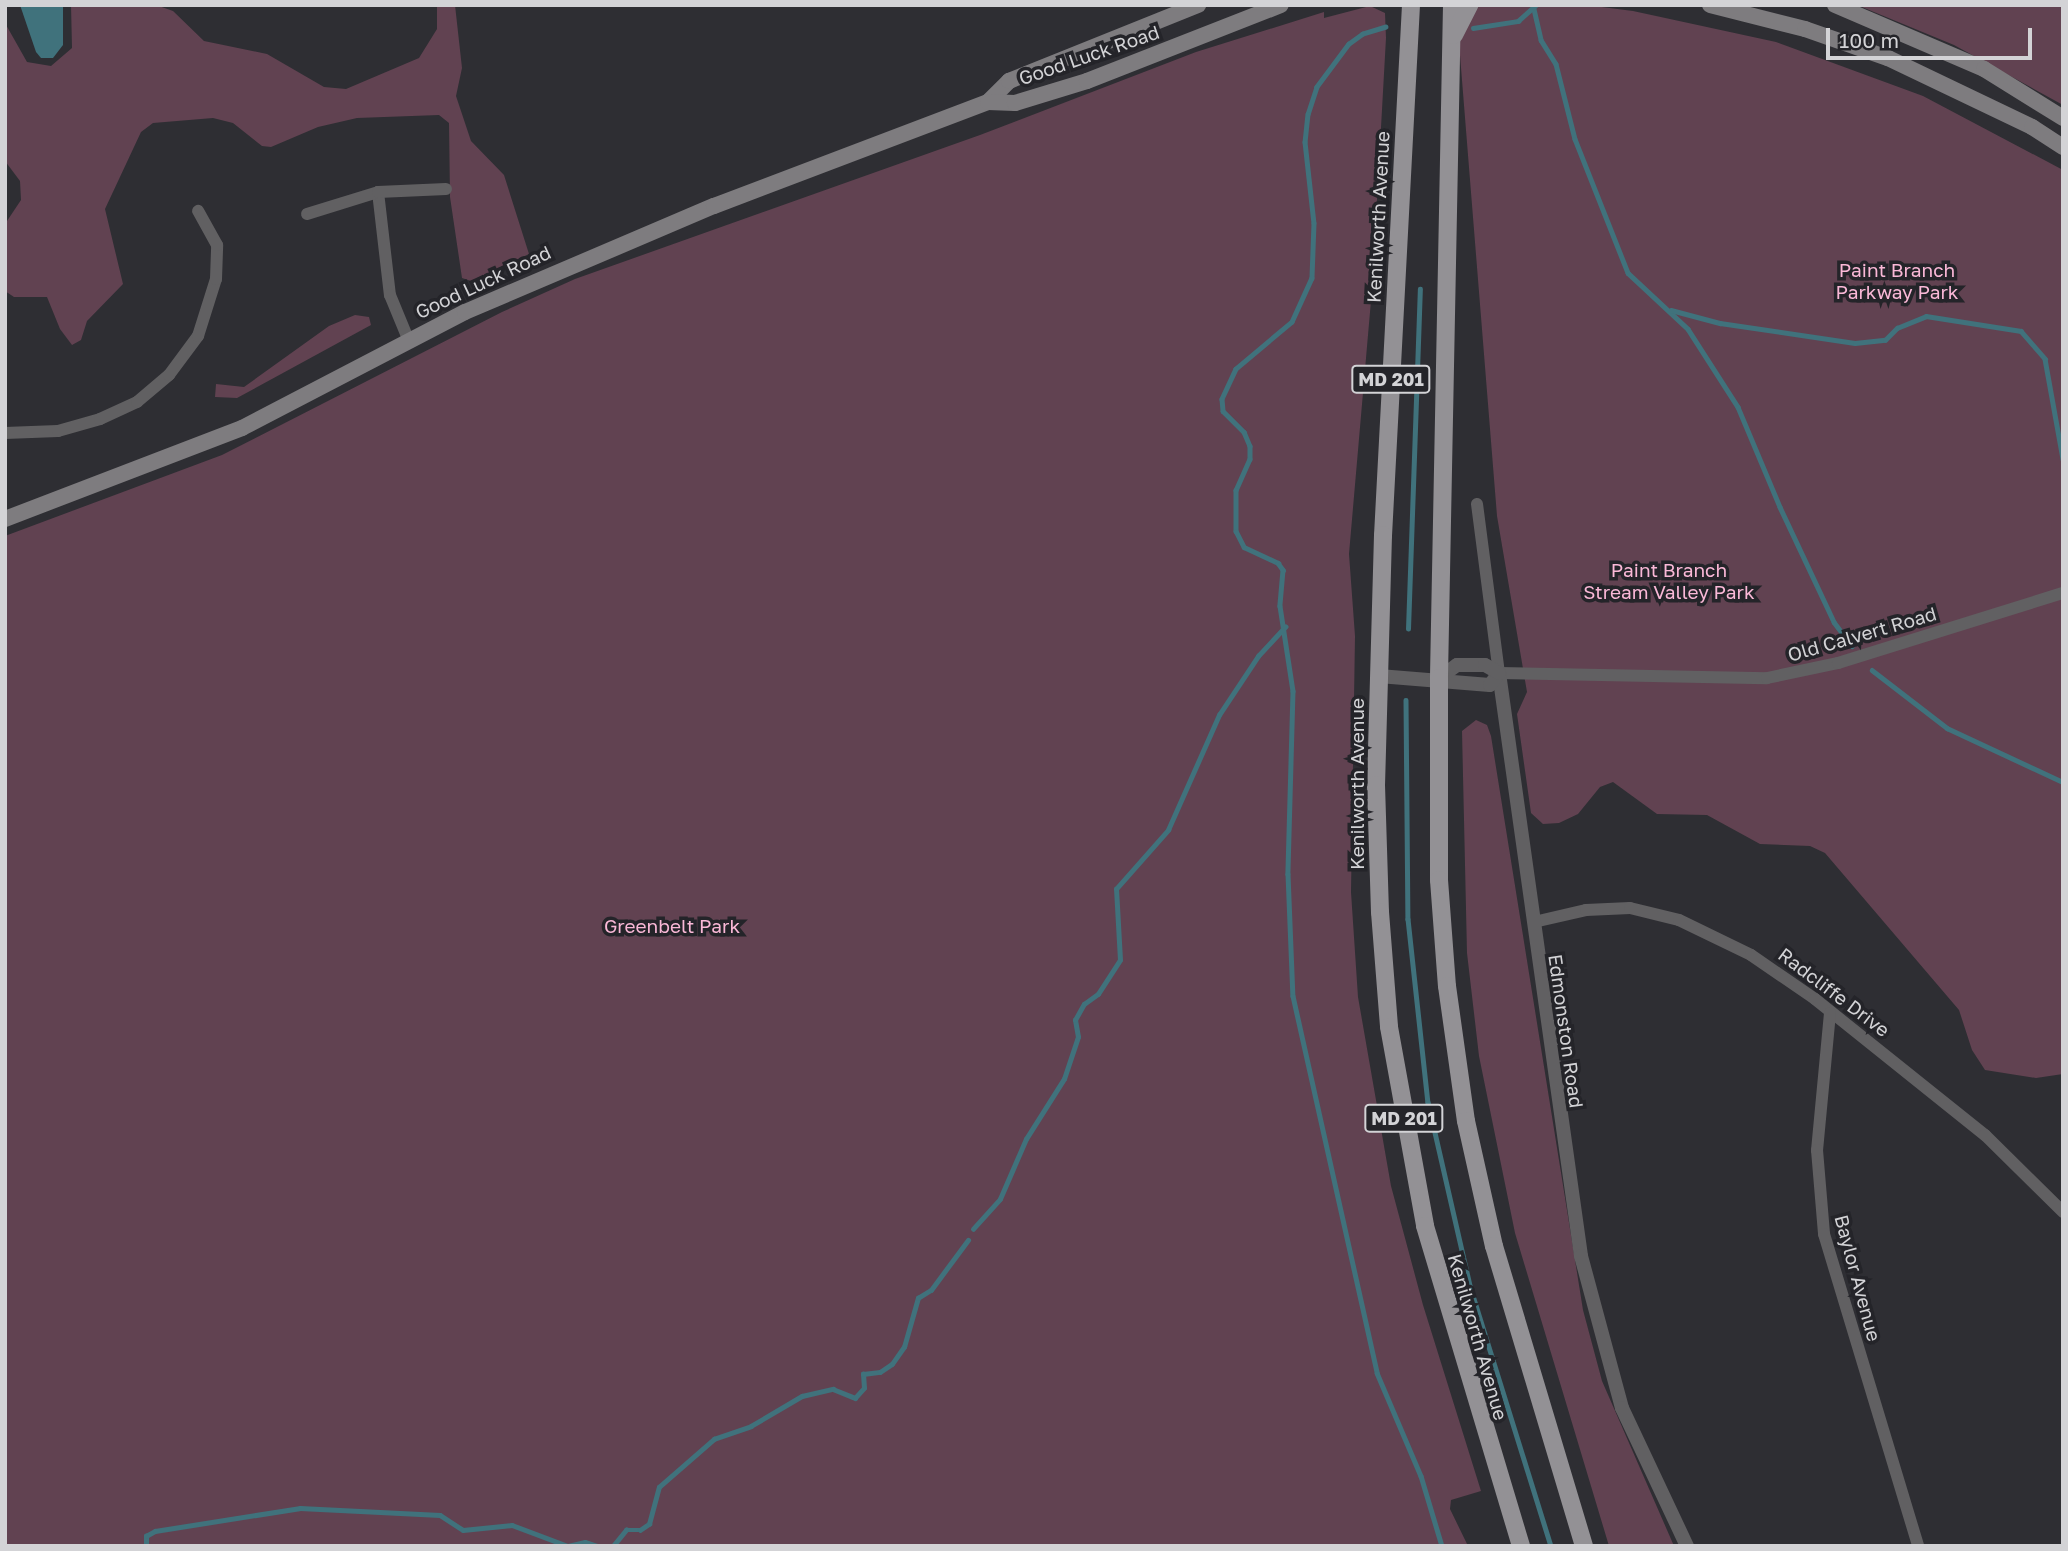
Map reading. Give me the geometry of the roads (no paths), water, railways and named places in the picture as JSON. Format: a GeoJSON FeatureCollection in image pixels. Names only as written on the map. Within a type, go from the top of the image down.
{"type":"FeatureCollection","features":[{"type":"Feature","properties":{"kind":"main road","name":"Good Luck Road"},"geometry":{"type":"LineString","coordinates":[[988,102],[1009,81],[1198,5]]}},
{"type":"Feature","properties":{"kind":"main road","name":"Good Luck Road"},"geometry":{"type":"LineString","coordinates":[[5,519],[242,428],[409,341],[585,258],[988,102],[1015,103],[1087,81],[1281,5]]}},
{"type":"Feature","properties":{"kind":"main road","name":"Kenilworth Avenue"},"geometry":{"type":"LineString","coordinates":[[1411,5],[1378,676],[1377,874],[1399,1094],[1438,1280],[1521,1546]]}},
{"type":"Feature","properties":{"kind":"main road","name":"Kenilworth Avenue"},"geometry":{"type":"LineString","coordinates":[[1452,5],[1439,678],[1439,880],[1458,1071],[1494,1246],[1584,1546]]}},
{"type":"Feature","properties":{"kind":"main road"},"geometry":{"type":"LineString","coordinates":[[1451,42],[1469,5]]}},
{"type":"Feature","properties":{"kind":"main road"},"geometry":{"type":"LineString","coordinates":[[1710,5],[1793,26],[1888,58],[2000,111],[2063,147]]}},
{"type":"Feature","properties":{"kind":"main road"},"geometry":{"type":"LineString","coordinates":[[1835,5],[1983,69],[2063,118]]}},
{"type":"Feature","properties":{"kind":"street"},"geometry":{"type":"LineString","coordinates":[[307,214],[378,192],[446,189]]}},
{"type":"Feature","properties":{"kind":"street"},"geometry":{"type":"LineString","coordinates":[[378,192],[390,295],[409,341]]}},
{"type":"Feature","properties":{"kind":"street"},"geometry":{"type":"LineString","coordinates":[[5,433],[58,431],[100,419],[137,402],[169,375],[198,336],[216,279],[217,246],[198,211]]}},
{"type":"Feature","properties":{"kind":"street","name":"Edmonston Road"},"geometry":{"type":"LineString","coordinates":[[1477,504],[1568,1181],[1597,1326],[1622,1408],[1687,1546]]}},
{"type":"Feature","properties":{"kind":"street","name":"Old Calvert Road"},"geometry":{"type":"LineString","coordinates":[[1439,678],[1457,665],[1485,665],[1499,673],[1767,678],[1838,663],[2063,593]]}},
{"type":"Feature","properties":{"kind":"street","name":"Old Calvert Road"},"geometry":{"type":"LineString","coordinates":[[1378,676],[1439,678],[1451,685],[1490,685],[1499,673]]}},
{"type":"Feature","properties":{"kind":"street","name":"Radcliffe Drive"},"geometry":{"type":"LineString","coordinates":[[1534,922],[1608,908],[1678,920],[1751,955],[1830,1013],[1985,1135],[2063,1212]]}},
{"type":"Feature","properties":{"kind":"street","name":"Baylor Avenue"},"geometry":{"type":"LineString","coordinates":[[1830,1013],[1817,1150],[1824,1234],[1919,1546]]}},
{"type":"Feature","properties":{"kind":"water"},"geometry":{"type":"Polygon","coordinates":[[[20,5],[63,5],[63,45],[53,58],[41,58],[36,52],[20,5]]]}},
{"type":"Feature","properties":{"kind":"waterway"},"geometry":{"type":"LineString","coordinates":[[1473,28],[1518,21],[1536,5]]}},
{"type":"Feature","properties":{"kind":"waterway"},"geometry":{"type":"LineString","coordinates":[[1534,9],[1541,40],[1556,64],[1575,139],[1628,273],[1688,329],[1738,407],[1780,507],[1834,622],[1852,646]]}},
{"type":"Feature","properties":{"kind":"waterway"},"geometry":{"type":"LineString","coordinates":[[1386,27],[1363,34],[1349,44],[1317,87],[1308,114],[1305,142],[1314,223],[1312,278],[1292,322],[1236,369],[1222,399],[1223,411],[1244,432],[1250,446],[1250,459],[1236,490],[1236,531],[1244,547],[1278,563],[1283,570],[1280,606],[1293,691],[1288,874],[1293,996],[1377,1373],[1421,1476],[1442,1546]]}},
{"type":"Feature","properties":{"kind":"waterway"},"geometry":{"type":"LineString","coordinates":[[1408,629],[1420,289]]}},
{"type":"Feature","properties":{"kind":"waterway"},"geometry":{"type":"LineString","coordinates":[[1671,310],[1720,323],[1855,343],[1885,340],[1897,328],[1926,316],[2021,331],[2045,359],[2063,459]]}},
{"type":"Feature","properties":{"kind":"waterway"},"geometry":{"type":"LineString","coordinates":[[973,1229],[1000,1199],[1026,1139],[1064,1079],[1078,1037],[1075,1020],[1084,1004],[1098,994],[1120,960],[1116,889],[1168,830],[1219,715],[1258,656],[1285,627]]}},
{"type":"Feature","properties":{"kind":"waterway"},"geometry":{"type":"LineString","coordinates":[[1872,670],[1947,728],[2063,782]]}},
{"type":"Feature","properties":{"kind":"waterway"},"geometry":{"type":"LineString","coordinates":[[1406,700],[1408,919],[1428,1102],[1470,1286],[1551,1546]]}},
{"type":"Feature","properties":{"kind":"waterway"},"geometry":{"type":"LineString","coordinates":[[613,1546],[626,1530],[640,1530],[649,1524],[659,1487],[714,1439],[751,1426],[802,1396],[833,1389],[855,1398],[864,1388],[863,1374],[880,1372],[892,1364],[904,1347],[918,1298],[931,1290],[968,1240]]}},
{"type":"Feature","properties":{"kind":"waterway"},"geometry":{"type":"LineString","coordinates":[[146,1546],[146,1536],[155,1531],[300,1508],[440,1515],[463,1530],[512,1525],[568,1546],[585,1542],[597,1546]]}},
{"type":"Feature","properties":{"kind":"park label","name":"Paint Branch Parkway Park"},"geometry":{"type":"Point","coordinates":[1897,281]}},
{"type":"Feature","properties":{"kind":"park label","name":"Paint Branch Stream Valley Park"},"geometry":{"type":"Point","coordinates":[1669,581]}},
{"type":"Feature","properties":{"kind":"park label","name":"Greenbelt Park"},"geometry":{"type":"Point","coordinates":[672,926]}}]}
